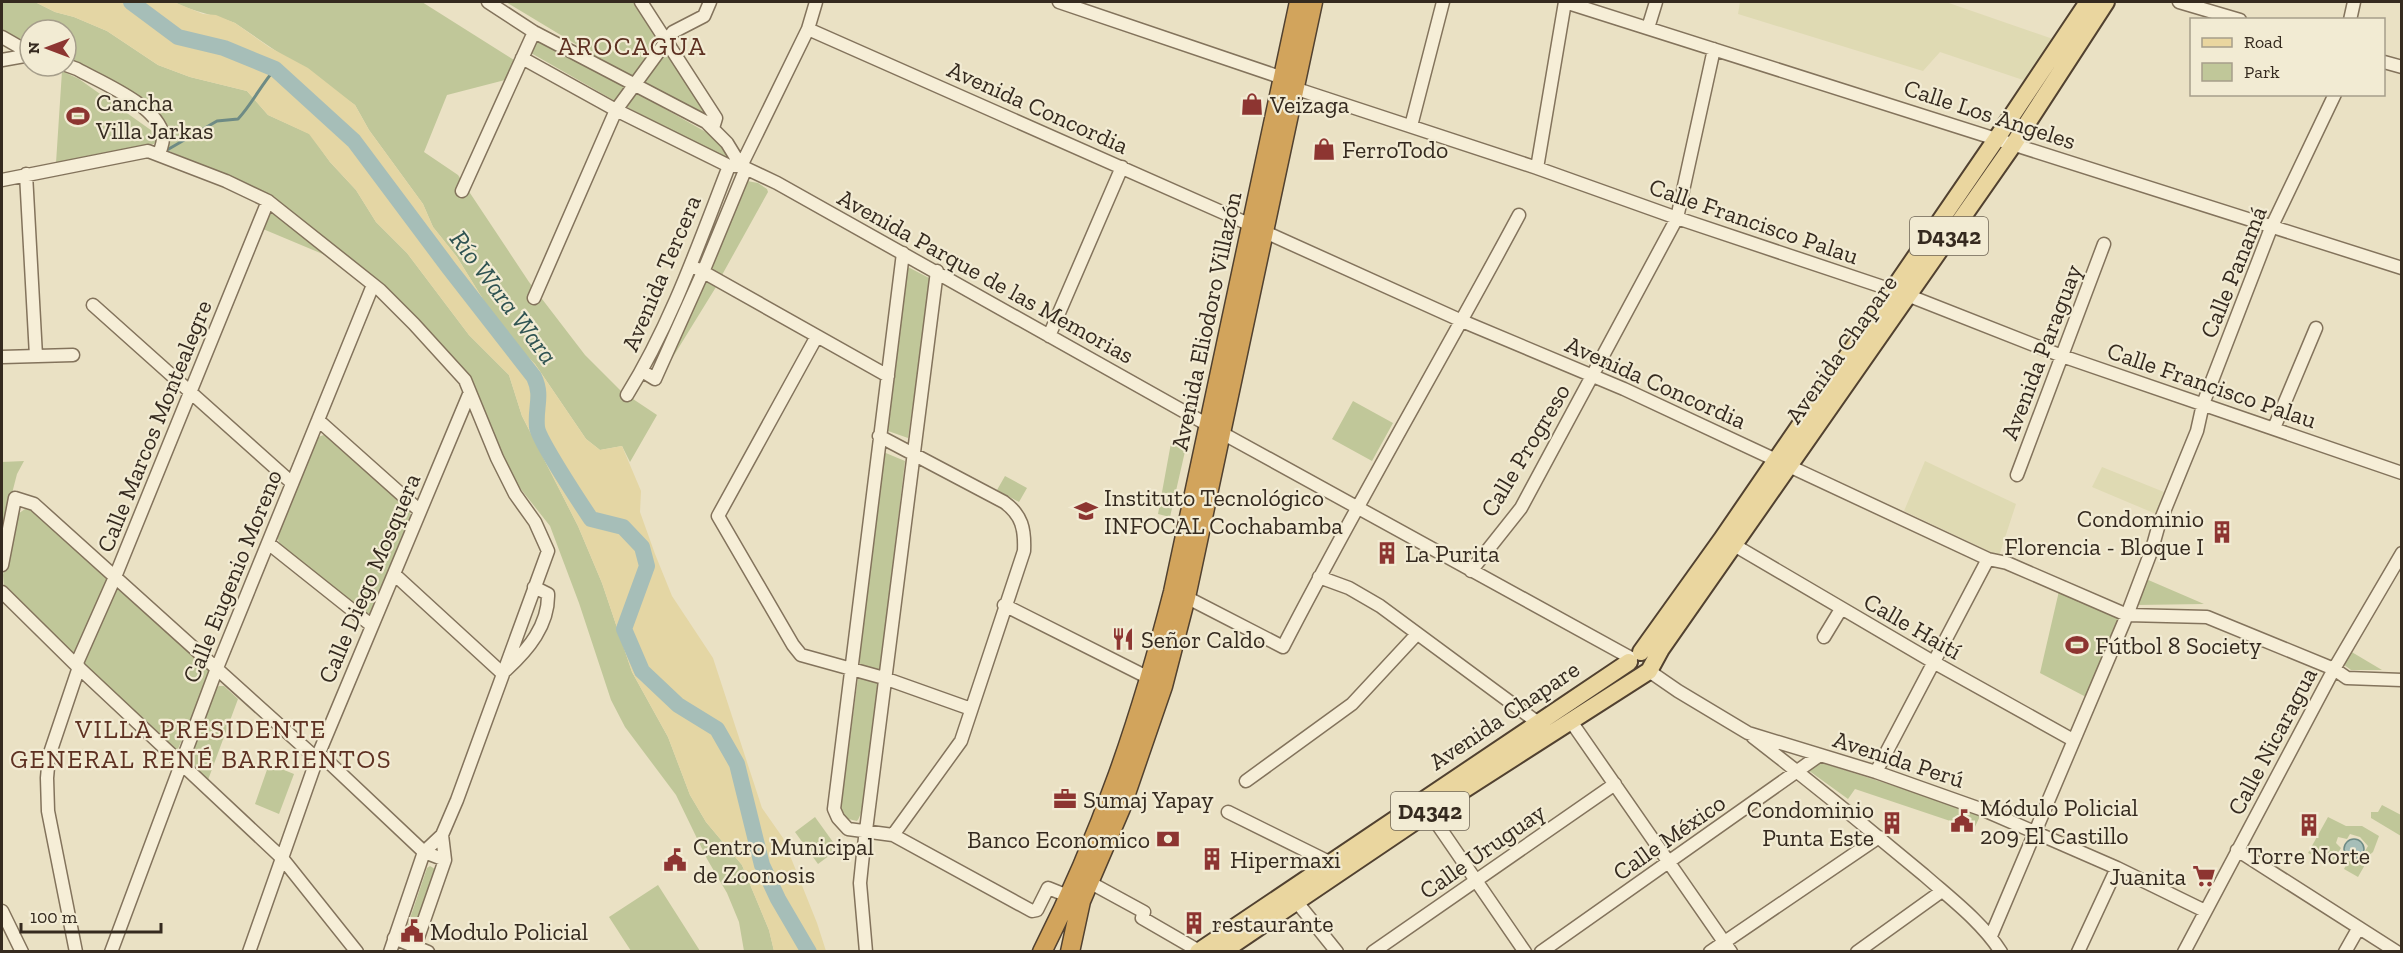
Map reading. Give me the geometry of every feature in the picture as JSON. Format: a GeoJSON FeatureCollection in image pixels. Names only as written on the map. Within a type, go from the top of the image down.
{"type":"FeatureCollection","features":[{"type":"Feature","properties":{"kind":"highway","name":"Avenida Eliodoro Villazón"},"geometry":{"type":"LineString","coordinates":[[1289,83],[1299,2]]}},
{"type":"Feature","properties":{"kind":"highway","name":"Avenida Eliodoro Villazón"},"geometry":{"type":"LineString","coordinates":[[1070,951],[1081,901],[1121,808],[1142,751],[1163,686],[1186,597],[1215,429],[1289,83],[1313,2]]}},
{"type":"Feature","properties":{"kind":"highway","name":"Avenida Eliodoro Villazón"},"geometry":{"type":"LineString","coordinates":[[1042,951],[1115,788],[1150,679],[1215,429]]}},
{"type":"Feature","properties":{"kind":"main road","name":"Avenida Chapare"},"geometry":{"type":"LineString","coordinates":[[2005,142],[2088,2]]}},
{"type":"Feature","properties":{"kind":"main road","name":"Avenida Chapare"},"geometry":{"type":"LineString","coordinates":[[1221,951],[1292,896],[1329,862],[1537,722],[1641,663],[1722,539],[1781,463],[2005,142],[2106,2]]}},
{"type":"Feature","properties":{"kind":"main road","name":"Avenida Chapare"},"geometry":{"type":"LineString","coordinates":[[1198,951],[1429,812],[1570,720],[1641,663],[1734,545],[1781,463]]}},
{"type":"Feature","properties":{"kind":"street"},"geometry":{"type":"LineString","coordinates":[[488,2],[534,32],[706,122],[733,150],[739,167]]}},
{"type":"Feature","properties":{"kind":"street"},"geometry":{"type":"LineString","coordinates":[[641,2],[716,118],[713,128]]}},
{"type":"Feature","properties":{"kind":"street"},"geometry":{"type":"LineString","coordinates":[[534,298],[616,110],[673,32],[704,16],[710,2]]}},
{"type":"Feature","properties":{"kind":"street","name":"Avenida Tercera"},"geometry":{"type":"LineString","coordinates":[[627,395],[642,371],[691,265],[808,29],[816,2]]}},
{"type":"Feature","properties":{"kind":"street","name":"Calle Francisco Palau"},"geometry":{"type":"LineString","coordinates":[[1059,2],[1677,218],[1900,292],[2062,356],[2402,473]]}},
{"type":"Feature","properties":{"kind":"street"},"geometry":{"type":"LineString","coordinates":[[1411,126],[1443,2]]}},
{"type":"Feature","properties":{"kind":"street"},"geometry":{"type":"LineString","coordinates":[[1538,168],[1565,2]]}},
{"type":"Feature","properties":{"kind":"street","name":"Calle Los Angeles"},"geometry":{"type":"LineString","coordinates":[[1565,2],[2402,268]]}},
{"type":"Feature","properties":{"kind":"street"},"geometry":{"type":"LineString","coordinates":[[1648,28],[1656,2]]}},
{"type":"Feature","properties":{"kind":"street"},"geometry":{"type":"LineString","coordinates":[[2179,2],[2199,4],[2235,18]]}},
{"type":"Feature","properties":{"kind":"street"},"geometry":{"type":"LineString","coordinates":[[2351,18],[2355,2]]}},
{"type":"Feature","properties":{"kind":"street","name":"Avenida Concordia"},"geometry":{"type":"LineString","coordinates":[[808,29],[1122,167],[1462,321],[1594,375],[1988,559],[2007,563],[2127,615],[2207,617],[2334,669],[2347,678],[2402,680]]}},
{"type":"Feature","properties":{"kind":"street"},"geometry":{"type":"LineString","coordinates":[[462,191],[534,32]]}},
{"type":"Feature","properties":{"kind":"street"},"geometry":{"type":"LineString","coordinates":[[2,37],[18,47]]}},
{"type":"Feature","properties":{"kind":"street","name":"Calle Progreso"},"geometry":{"type":"LineString","coordinates":[[1471,571],[1521,508],[1677,218],[1714,49]]}},
{"type":"Feature","properties":{"kind":"street"},"geometry":{"type":"LineString","coordinates":[[2,60],[18,57]]}},
{"type":"Feature","properties":{"kind":"street","name":"Avenida Parque de las Memorias"},"geometry":{"type":"LineString","coordinates":[[522,58],[616,110],[739,167],[937,271],[1215,429]]}},
{"type":"Feature","properties":{"kind":"street"},"geometry":{"type":"LineString","coordinates":[[2385,62],[2402,68]]}},
{"type":"Feature","properties":{"kind":"street"},"geometry":{"type":"LineString","coordinates":[[78,70],[140,105],[160,126],[164,140],[159,154]]}},
{"type":"Feature","properties":{"kind":"street","name":"Calle Panamá"},"geometry":{"type":"LineString","coordinates":[[1991,936],[2127,615],[2159,524],[2197,431],[2203,404],[2271,228],[2334,96]]}},
{"type":"Feature","properties":{"kind":"street"},"geometry":{"type":"LineString","coordinates":[[2,180],[148,151],[226,181],[268,201],[373,285],[438,349],[465,380],[497,459],[515,494],[535,522],[548,551],[442,835],[424,852],[390,951]]}},
{"type":"Feature","properties":{"kind":"street","name":"Avenida Tercera"},"geometry":{"type":"LineString","coordinates":[[642,371],[655,379],[703,272],[739,167]]}},
{"type":"Feature","properties":{"kind":"street"},"geometry":{"type":"LineString","coordinates":[[1049,336],[1122,167]]}},
{"type":"Feature","properties":{"kind":"street"},"geometry":{"type":"LineString","coordinates":[[26,174],[36,356]]}},
{"type":"Feature","properties":{"kind":"street","name":"Calle Marcos Montealegre"},"geometry":{"type":"LineString","coordinates":[[76,951],[48,811],[46,792],[49,756],[77,666],[268,201]]}},
{"type":"Feature","properties":{"kind":"street"},"geometry":{"type":"LineString","coordinates":[[1186,597],[1283,646],[1357,507],[1519,215]]}},
{"type":"Feature","properties":{"kind":"street","name":"Avenida Paraguay"},"geometry":{"type":"LineString","coordinates":[[2017,475],[2104,244]]}},
{"type":"Feature","properties":{"kind":"street"},"geometry":{"type":"LineString","coordinates":[[903,253],[834,809],[838,818],[848,829],[893,835],[1032,911],[1037,910],[1048,888],[1068,896]]}},
{"type":"Feature","properties":{"kind":"street"},"geometry":{"type":"LineString","coordinates":[[691,265],[888,376]]}},
{"type":"Feature","properties":{"kind":"street"},"geometry":{"type":"LineString","coordinates":[[866,951],[860,883],[937,271]]}},
{"type":"Feature","properties":{"kind":"street","name":"Calle Eugenio Moreno"},"geometry":{"type":"LineString","coordinates":[[111,951],[217,668],[373,285]]}},
{"type":"Feature","properties":{"kind":"street"},"geometry":{"type":"LineString","coordinates":[[93,305],[292,483]]}},
{"type":"Feature","properties":{"kind":"street"},"geometry":{"type":"LineString","coordinates":[[2274,428],[2316,328]]}},
{"type":"Feature","properties":{"kind":"street"},"geometry":{"type":"LineString","coordinates":[[817,336],[718,516],[801,655],[884,678],[971,709]]}},
{"type":"Feature","properties":{"kind":"street"},"geometry":{"type":"LineString","coordinates":[[2,357],[73,355]]}},
{"type":"Feature","properties":{"kind":"street","name":"Calle Diego Mosquera"},"geometry":{"type":"LineString","coordinates":[[249,951],[318,756],[470,392]]}},
{"type":"Feature","properties":{"kind":"street"},"geometry":{"type":"LineString","coordinates":[[318,420],[420,511]]}},
{"type":"Feature","properties":{"kind":"street","name":"Avenida Perú"},"geometry":{"type":"LineString","coordinates":[[1215,429],[1641,663],[1678,692],[1748,733],[1876,772],[1986,810],[2117,868],[2205,911]]}},
{"type":"Feature","properties":{"kind":"street"},"geometry":{"type":"LineString","coordinates":[[879,436],[1004,502],[1014,510],[1022,522],[1025,535],[1024,551],[1004,605],[961,741],[893,835]]}},
{"type":"Feature","properties":{"kind":"street"},"geometry":{"type":"LineString","coordinates":[[2,565],[4,538],[15,498],[34,504],[424,852],[445,860]]}},
{"type":"Feature","properties":{"kind":"street"},"geometry":{"type":"LineString","coordinates":[[268,543],[371,625]]}},
{"type":"Feature","properties":{"kind":"street","name":"Calle Haití"},"geometry":{"type":"LineString","coordinates":[[1734,545],[1841,609],[2073,740]]}},
{"type":"Feature","properties":{"kind":"street","name":"Calle Nicaragua"},"geometry":{"type":"LineString","coordinates":[[2184,951],[2334,669],[2402,553]]}},
{"type":"Feature","properties":{"kind":"street"},"geometry":{"type":"LineString","coordinates":[[1876,772],[1988,559]]}},
{"type":"Feature","properties":{"kind":"street"},"geometry":{"type":"LineString","coordinates":[[394,574],[502,673]]}},
{"type":"Feature","properties":{"kind":"street"},"geometry":{"type":"LineString","coordinates":[[1319,577],[1349,588],[1380,606],[1537,722]]}},
{"type":"Feature","properties":{"kind":"street"},"geometry":{"type":"LineString","coordinates":[[502,673],[528,650],[548,606],[548,594],[534,587]]}},
{"type":"Feature","properties":{"kind":"street"},"geometry":{"type":"LineString","coordinates":[[2,592],[77,666],[282,858],[357,951]]}},
{"type":"Feature","properties":{"kind":"street"},"geometry":{"type":"LineString","coordinates":[[1004,605],[1150,679]]}},
{"type":"Feature","properties":{"kind":"street"},"geometry":{"type":"LineString","coordinates":[[1824,637],[1841,609]]}},
{"type":"Feature","properties":{"kind":"street"},"geometry":{"type":"LineString","coordinates":[[1246,781],[1352,704],[1417,634]]}},
{"type":"Feature","properties":{"kind":"street"},"geometry":{"type":"LineString","coordinates":[[1570,720],[1728,947]]}},
{"type":"Feature","properties":{"kind":"street"},"geometry":{"type":"LineString","coordinates":[[1748,733],[1879,837],[1942,891],[1991,936],[2001,951]]}},
{"type":"Feature","properties":{"kind":"street","name":"Calle México"},"geometry":{"type":"LineString","coordinates":[[1541,951],[1820,755]]}},
{"type":"Feature","properties":{"kind":"street","name":"Calle Uruguay"},"geometry":{"type":"LineString","coordinates":[[1373,951],[1615,784]]}},
{"type":"Feature","properties":{"kind":"street"},"geometry":{"type":"LineString","coordinates":[[1228,812],[1329,862]]}},
{"type":"Feature","properties":{"kind":"street"},"geometry":{"type":"LineString","coordinates":[[1429,812],[1525,951]]}},
{"type":"Feature","properties":{"kind":"street"},"geometry":{"type":"LineString","coordinates":[[414,949],[445,860],[442,835]]}},
{"type":"Feature","properties":{"kind":"street"},"geometry":{"type":"LineString","coordinates":[[1710,951],[1728,947],[1879,837]]}},
{"type":"Feature","properties":{"kind":"street"},"geometry":{"type":"LineString","coordinates":[[2237,850],[2358,929],[2398,950]]}},
{"type":"Feature","properties":{"kind":"street"},"geometry":{"type":"LineString","coordinates":[[2078,951],[2117,868]]}},
{"type":"Feature","properties":{"kind":"street"},"geometry":{"type":"LineString","coordinates":[[1089,882],[1144,912],[1142,918],[1198,951]]}},
{"type":"Feature","properties":{"kind":"street"},"geometry":{"type":"LineString","coordinates":[[1857,951],[1942,891]]}},
{"type":"Feature","properties":{"kind":"street"},"geometry":{"type":"LineString","coordinates":[[1292,896],[1337,951]]}},
{"type":"Feature","properties":{"kind":"street"},"geometry":{"type":"LineString","coordinates":[[2,911],[22,951]]}},
{"type":"Feature","properties":{"kind":"street"},"geometry":{"type":"LineString","coordinates":[[2345,951],[2358,929]]}},
{"type":"Feature","properties":{"kind":"street"},"geometry":{"type":"LineString","coordinates":[[394,938],[414,949],[428,951]]}},
{"type":"Feature","properties":{"kind":"shaded area"},"geometry":{"type":"Polygon","coordinates":[[[1740,2],[1946,2],[2053,39],[2026,81],[1940,52],[1923,71],[1738,14],[1740,2]]]}},
{"type":"Feature","properties":{"kind":"shaded area"},"geometry":{"type":"Polygon","coordinates":[[[1925,461],[2016,504],[1999,556],[1904,511],[1925,461]]]}},
{"type":"Feature","properties":{"kind":"shaded area"},"geometry":{"type":"Polygon","coordinates":[[[2102,467],[2164,492],[2156,514],[2092,487],[2102,467]]]}},
{"type":"Feature","properties":{"kind":"green space"},"geometry":{"type":"Polygon","coordinates":[[[2,2],[35,2],[55,12],[76,18],[18,18],[18,38],[2,30],[2,2]]]}},
{"type":"Feature","properties":{"kind":"green space"},"geometry":{"type":"Polygon","coordinates":[[[174,2],[422,2],[514,60],[505,80],[447,95],[424,152],[458,175],[529,282],[585,355],[621,391],[657,415],[630,462],[622,446],[600,450],[586,439],[535,364],[505,335],[457,257],[433,227],[423,204],[369,130],[355,105],[235,23],[174,2]]]}},
{"type":"Feature","properties":{"kind":"green space"},"geometry":{"type":"Polygon","coordinates":[[[506,2],[634,2],[659,39],[632,78],[506,2]]]}},
{"type":"Feature","properties":{"kind":"green space"},"geometry":{"type":"Polygon","coordinates":[[[78,19],[107,31],[158,65],[190,77],[247,91],[268,115],[310,134],[330,162],[356,190],[376,222],[407,253],[469,335],[509,375],[522,416],[578,526],[602,583],[632,672],[668,737],[690,795],[706,822],[742,865],[769,930],[774,951],[744,951],[739,922],[727,893],[707,859],[676,795],[625,727],[611,700],[579,603],[550,526],[516,483],[483,415],[470,376],[378,280],[268,196],[167,150],[167,127],[158,114],[78,68],[78,19]]]}},
{"type":"Feature","properties":{"kind":"green space"},"geometry":{"type":"Polygon","coordinates":[[[538,37],[625,86],[615,101],[531,53],[538,37]]]}},
{"type":"Feature","properties":{"kind":"green space"},"geometry":{"type":"Polygon","coordinates":[[[667,51],[716,126],[643,84],[667,51]]]}},
{"type":"Feature","properties":{"kind":"green space"},"geometry":{"type":"Polygon","coordinates":[[[62,78],[79,79],[155,133],[157,139],[154,144],[56,163],[62,78]]]}},
{"type":"Feature","properties":{"kind":"green space"},"geometry":{"type":"Polygon","coordinates":[[[637,93],[727,144],[731,151],[726,160],[627,107],[637,93]]]}},
{"type":"Feature","properties":{"kind":"green space"},"geometry":{"type":"Polygon","coordinates":[[[747,181],[758,183],[768,192],[722,275],[710,270],[747,181]]]}},
{"type":"Feature","properties":{"kind":"green space"},"geometry":{"type":"Polygon","coordinates":[[[268,214],[276,214],[325,255],[263,229],[268,214]]]}},
{"type":"Feature","properties":{"kind":"green space"},"geometry":{"type":"Polygon","coordinates":[[[908,267],[931,279],[908,438],[888,431],[908,267]]]}},
{"type":"Feature","properties":{"kind":"green space"},"geometry":{"type":"Polygon","coordinates":[[[706,281],[716,287],[668,365],[706,281]]]}},
{"type":"Feature","properties":{"kind":"green space"},"geometry":{"type":"Polygon","coordinates":[[[1353,401],[1393,423],[1372,461],[1332,439],[1353,401]]]}},
{"type":"Feature","properties":{"kind":"green space"},"geometry":{"type":"Polygon","coordinates":[[[326,434],[406,504],[410,511],[411,522],[373,612],[366,614],[281,547],[277,537],[316,438],[326,434]]]}},
{"type":"Feature","properties":{"kind":"green space"},"geometry":{"type":"Polygon","coordinates":[[[1171,443],[1186,447],[1170,517],[1158,514],[1171,443]]]}},
{"type":"Feature","properties":{"kind":"green space"},"geometry":{"type":"Polygon","coordinates":[[[881,451],[905,461],[880,672],[862,667],[858,660],[881,451]]]}},
{"type":"Feature","properties":{"kind":"green space"},"geometry":{"type":"Polygon","coordinates":[[[24,461],[17,474],[2,532],[2,462],[24,461]]]}},
{"type":"Feature","properties":{"kind":"green space"},"geometry":{"type":"Polygon","coordinates":[[[1005,476],[1027,488],[1019,502],[997,490],[1005,476]]]}},
{"type":"Feature","properties":{"kind":"green space"},"geometry":{"type":"Polygon","coordinates":[[[25,509],[35,511],[108,579],[75,653],[70,653],[4,587],[3,575],[15,516],[25,509]]]}},
{"type":"Feature","properties":{"kind":"green space"},"geometry":{"type":"Polygon","coordinates":[[[2146,579],[2204,604],[2137,605],[2146,579]]]}},
{"type":"Feature","properties":{"kind":"green space"},"geometry":{"type":"Polygon","coordinates":[[[118,589],[210,670],[210,676],[177,751],[83,666],[83,657],[115,590],[118,589]]]}},
{"type":"Feature","properties":{"kind":"green space","name":"Fútbol 8 Society"},"geometry":{"type":"Polygon","coordinates":[[[2059,591],[2120,617],[2086,697],[2040,673],[2059,591]]]}},
{"type":"Feature","properties":{"kind":"green space"},"geometry":{"type":"Polygon","coordinates":[[[2350,651],[2382,670],[2351,670],[2343,664],[2350,651]]]}},
{"type":"Feature","properties":{"kind":"green space"},"geometry":{"type":"Polygon","coordinates":[[[858,678],[878,682],[865,798],[857,821],[844,818],[840,812],[858,678]]]}},
{"type":"Feature","properties":{"kind":"green space"},"geometry":{"type":"Polygon","coordinates":[[[224,686],[238,699],[208,780],[187,760],[215,688],[224,686]]]}},
{"type":"Feature","properties":{"kind":"green space"},"geometry":{"type":"Polygon","coordinates":[[[1819,762],[1979,813],[1980,816],[1974,829],[1855,789],[1848,799],[1808,770],[1819,762]]]}},
{"type":"Feature","properties":{"kind":"green space"},"geometry":{"type":"Polygon","coordinates":[[[269,764],[294,774],[279,814],[255,804],[269,764]]]}},
{"type":"Feature","properties":{"kind":"green space"},"geometry":{"type":"Polygon","coordinates":[[[2382,805],[2401,815],[2401,836],[2371,818],[2371,812],[2378,812],[2382,805]]]}},
{"type":"Feature","properties":{"kind":"green space"},"geometry":{"type":"Polygon","coordinates":[[[815,817],[838,849],[818,864],[795,832],[815,817]]]}},
{"type":"Feature","properties":{"kind":"green space"},"geometry":{"type":"Polygon","coordinates":[[[2328,817],[2346,826],[2362,826],[2379,836],[2373,852],[2367,857],[2358,877],[2344,869],[2348,861],[2358,863],[2368,846],[2360,837],[2350,834],[2347,839],[2338,837],[2336,843],[2341,848],[2331,864],[2308,853],[2328,817]]]}},
{"type":"Feature","properties":{"kind":"green space"},"geometry":{"type":"Polygon","coordinates":[[[430,866],[435,869],[436,873],[413,940],[404,936],[427,868],[430,866]]]}},
{"type":"Feature","properties":{"kind":"green space"},"geometry":{"type":"Polygon","coordinates":[[[658,885],[700,951],[631,951],[609,917],[658,885]]]}},
{"type":"Feature","properties":{"kind":"sand"},"geometry":{"type":"Polygon","coordinates":[[[35,2],[174,2],[203,14],[216,15],[235,23],[269,47],[308,68],[355,105],[369,130],[423,204],[433,227],[457,257],[505,335],[535,364],[586,439],[600,450],[622,446],[641,491],[640,512],[655,554],[672,596],[713,658],[762,808],[783,838],[826,951],[774,951],[769,930],[742,865],[706,822],[690,795],[668,737],[632,672],[602,583],[578,526],[522,416],[509,375],[469,335],[407,253],[376,222],[356,190],[330,162],[309,134],[268,115],[247,91],[190,77],[158,65],[107,31],[78,18],[55,12],[35,2]]]}},
{"type":"Feature","properties":{"kind":"water"},"geometry":{"type":"Polygon","coordinates":[[[2354,839],[2361,842],[2364,849],[2361,856],[2354,859],[2347,856],[2344,849],[2347,842],[2354,839]]]}},
{"type":"Feature","properties":{"kind":"waterway","name":"Río Wara Wara"},"geometry":{"type":"LineString","coordinates":[[131,2],[178,37],[224,48],[275,69],[354,141],[534,377],[538,390],[537,427],[539,434],[570,486],[591,519],[623,527],[642,547],[647,566],[624,629],[642,671],[678,705],[717,729],[737,764],[762,865],[778,899],[809,952]]}},
{"type":"Feature","properties":{"kind":"waterway"},"geometry":{"type":"LineString","coordinates":[[167,150],[217,121],[238,119],[275,69]]}},
{"type":"Feature","properties":{"kind":"place","name":"Veizaga"},"geometry":{"type":"Point","coordinates":[1252,104]}},
{"type":"Feature","properties":{"kind":"place","name":"Cancha Villa Jarkas"},"geometry":{"type":"Point","coordinates":[78,116]}},
{"type":"Feature","properties":{"kind":"place","name":"FerroTodo"},"geometry":{"type":"Point","coordinates":[1324,149]}},
{"type":"Feature","properties":{"kind":"place","name":"Instituto Tecnológico INFOCAL Cochabamba"},"geometry":{"type":"Point","coordinates":[1086,511]}},
{"type":"Feature","properties":{"kind":"place","name":"Condominio Florencia - Bloque I"},"geometry":{"type":"Point","coordinates":[2222,532]}},
{"type":"Feature","properties":{"kind":"place","name":"La Purita"},"geometry":{"type":"Point","coordinates":[1387,553]}},
{"type":"Feature","properties":{"kind":"place","name":"Señor Caldo"},"geometry":{"type":"Point","coordinates":[1123,639]}},
{"type":"Feature","properties":{"kind":"place","name":"Fútbol 8 Society"},"geometry":{"type":"Point","coordinates":[2077,645]}},
{"type":"Feature","properties":{"kind":"place","name":"Sumaj Yapay"},"geometry":{"type":"Point","coordinates":[1065,799]}},
{"type":"Feature","properties":{"kind":"place","name":"Módulo Policial 209 El Castillo"},"geometry":{"type":"Point","coordinates":[1962,821]}},
{"type":"Feature","properties":{"kind":"place","name":"Condominio Punta Este"},"geometry":{"type":"Point","coordinates":[1892,823]}},
{"type":"Feature","properties":{"kind":"place","name":"Torre Norte"},"geometry":{"type":"Point","coordinates":[2309,825]}},
{"type":"Feature","properties":{"kind":"place","name":"Banco Economico"},"geometry":{"type":"Point","coordinates":[1168,839]}},
{"type":"Feature","properties":{"kind":"place","name":"Hipermaxi"},"geometry":{"type":"Point","coordinates":[1212,859]}},
{"type":"Feature","properties":{"kind":"place","name":"Centro Municipal de Zoonosis"},"geometry":{"type":"Point","coordinates":[675,860]}},
{"type":"Feature","properties":{"kind":"place","name":"Juanita"},"geometry":{"type":"Point","coordinates":[2204,876]}},
{"type":"Feature","properties":{"kind":"place","name":"restaurante"},"geometry":{"type":"Point","coordinates":[1194,923]}},
{"type":"Feature","properties":{"kind":"place","name":"Modulo Policial"},"geometry":{"type":"Point","coordinates":[412,931]}},
{"type":"Feature","properties":{"kind":"district","name":"AROCAGUA"},"geometry":{"type":"Point","coordinates":[632,46]}},
{"type":"Feature","properties":{"kind":"district","name":"VILLA PRESIDENTE GENERAL RENÉ BARRIENTOS"},"geometry":{"type":"Point","coordinates":[201,744]}}]}
